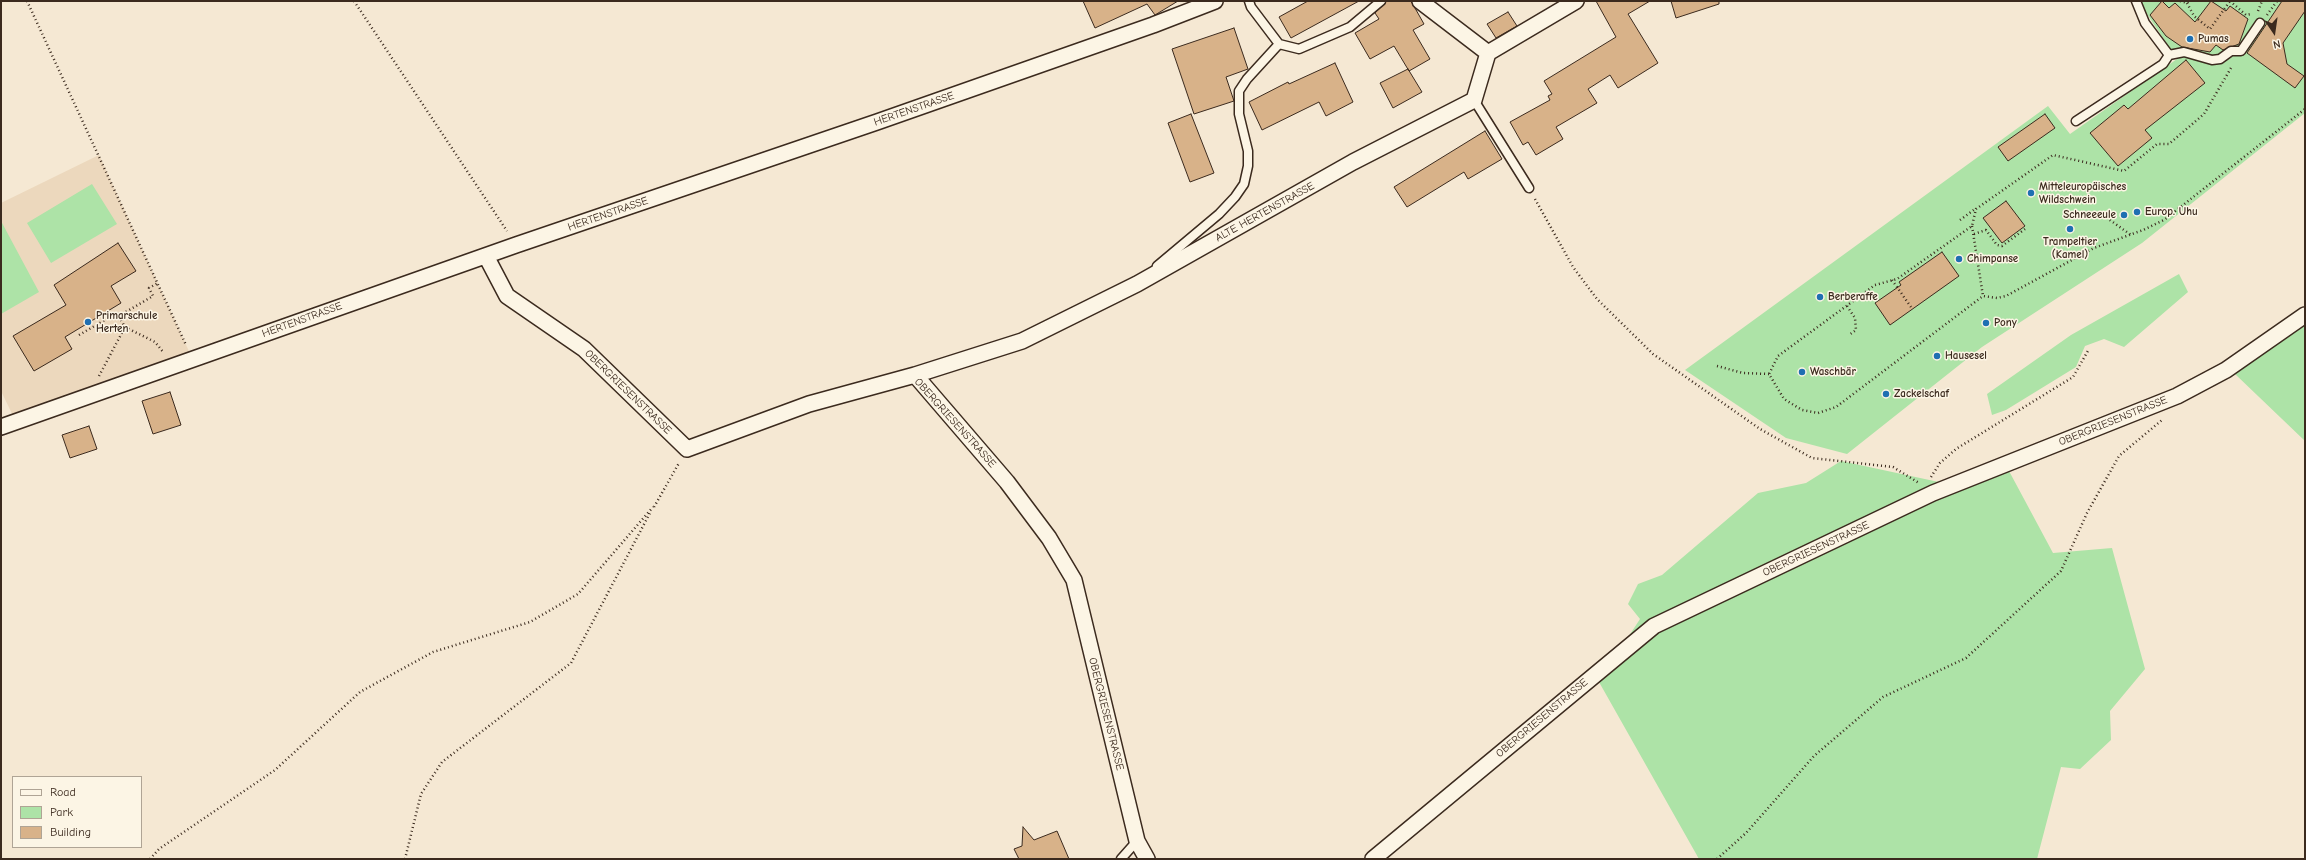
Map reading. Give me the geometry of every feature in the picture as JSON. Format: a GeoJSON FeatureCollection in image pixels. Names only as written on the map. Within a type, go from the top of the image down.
{"type":"FeatureCollection","features":[{"type":"Feature","properties":{"kind":"street","name":"HERTENSTRASSE"},"geometry":{"type":"LineString","coordinates":[[1,427],[516,245],[877,122],[1153,25],[1215,1]]}},
{"type":"Feature","properties":{"kind":"street"},"geometry":{"type":"LineString","coordinates":[[1420,1],[1488,53]]}},
{"type":"Feature","properties":{"kind":"street"},"geometry":{"type":"LineString","coordinates":[[1474,100],[1488,53],[1576,1]]}},
{"type":"Feature","properties":{"kind":"street","name":"ALTE HERTENSTRASSE"},"geometry":{"type":"LineString","coordinates":[[916,375],[1022,341],[1137,284],[1353,162],[1474,100]]}},
{"type":"Feature","properties":{"kind":"street","name":"OBERGRIESENSTRASSE"},"geometry":{"type":"LineString","coordinates":[[486,256],[508,296],[584,349],[687,449],[809,404],[916,375],[1007,482],[1049,538],[1074,580],[1137,841],[1147,859]]}},
{"type":"Feature","properties":{"kind":"street","name":"OBERGRIESENSTRASSE"},"geometry":{"type":"LineString","coordinates":[[1373,859],[1654,626],[1933,493],[2177,396],[2226,370],[2305,315]]}},
{"type":"Feature","properties":{"kind":"lane"},"geometry":{"type":"LineString","coordinates":[[1249,1],[1251,7],[1279,44],[1299,49],[1350,27],[1381,1]]}},
{"type":"Feature","properties":{"kind":"lane"},"geometry":{"type":"LineString","coordinates":[[2136,1],[2145,23],[2169,55]]}},
{"type":"Feature","properties":{"kind":"lane"},"geometry":{"type":"LineString","coordinates":[[2076,121],[2163,64],[2169,55],[2184,52],[2212,60],[2220,59],[2231,51],[2241,51],[2260,20]]}},
{"type":"Feature","properties":{"kind":"lane"},"geometry":{"type":"LineString","coordinates":[[1137,284],[1218,214],[1240,191],[1247,176],[1248,151],[1239,114],[1239,91],[1247,79],[1279,44]]}},
{"type":"Feature","properties":{"kind":"lane"},"geometry":{"type":"LineString","coordinates":[[1474,100],[1529,188]]}},
{"type":"Feature","properties":{"kind":"lane"},"geometry":{"type":"LineString","coordinates":[[1121,859],[1137,841]]}},
{"type":"Feature","properties":{"kind":"path"},"geometry":{"type":"LineString","coordinates":[[27,1],[193,360]]}},
{"type":"Feature","properties":{"kind":"path"},"geometry":{"type":"LineString","coordinates":[[354,1],[516,245]]}},
{"type":"Feature","properties":{"kind":"path"},"geometry":{"type":"LineString","coordinates":[[2180,1],[2188,2],[2194,16],[2210,29],[2230,1],[2246,15],[2256,13]]}},
{"type":"Feature","properties":{"kind":"path"},"geometry":{"type":"LineString","coordinates":[[2256,13],[2262,1]]}},
{"type":"Feature","properties":{"kind":"path"},"geometry":{"type":"LineString","coordinates":[[2256,13],[2260,20]]}},
{"type":"Feature","properties":{"kind":"path"},"geometry":{"type":"LineString","coordinates":[[1960,220],[2053,155],[2124,171],[2157,144],[2169,144],[2204,114],[2241,51]]}},
{"type":"Feature","properties":{"kind":"path"},"geometry":{"type":"LineString","coordinates":[[1769,374],[1784,399],[1802,410],[1818,413],[1836,407],[1983,296],[1997,298],[2006,296],[2094,248],[2131,235],[2164,220],[2305,110]]}},
{"type":"Feature","properties":{"kind":"path"},"geometry":{"type":"LineString","coordinates":[[1529,188],[1577,273],[1597,299],[1653,354],[1760,429],[1812,458],[1894,467],[1933,493]]}},
{"type":"Feature","properties":{"kind":"path"},"geometry":{"type":"LineString","coordinates":[[1976,208],[1972,226],[1983,296]]}},
{"type":"Feature","properties":{"kind":"path"},"geometry":{"type":"LineString","coordinates":[[2100,212],[2131,235]]}},
{"type":"Feature","properties":{"kind":"path"},"geometry":{"type":"LineString","coordinates":[[1769,374],[1778,356],[1875,285],[1897,279],[1972,226]]}},
{"type":"Feature","properties":{"kind":"path"},"geometry":{"type":"LineString","coordinates":[[1974,234],[1986,230],[1997,245],[2002,246],[2025,229]]}},
{"type":"Feature","properties":{"kind":"path"},"geometry":{"type":"LineString","coordinates":[[1892,280],[1911,307]]}},
{"type":"Feature","properties":{"kind":"path"},"geometry":{"type":"LineString","coordinates":[[119,316],[154,296],[150,288],[158,283]]}},
{"type":"Feature","properties":{"kind":"path"},"geometry":{"type":"LineString","coordinates":[[1847,306],[1855,318],[1856,330],[1849,335]]}},
{"type":"Feature","properties":{"kind":"path"},"geometry":{"type":"LineString","coordinates":[[78,335],[117,313],[125,327],[155,342],[163,351]]}},
{"type":"Feature","properties":{"kind":"path"},"geometry":{"type":"LineString","coordinates":[[98,393],[95,382],[125,327]]}},
{"type":"Feature","properties":{"kind":"path"},"geometry":{"type":"LineString","coordinates":[[1933,493],[1931,475],[1940,463],[1956,449],[2073,377],[2089,349]]}},
{"type":"Feature","properties":{"kind":"path"},"geometry":{"type":"LineString","coordinates":[[1717,366],[1743,373],[1769,374]]}},
{"type":"Feature","properties":{"kind":"path"},"geometry":{"type":"LineString","coordinates":[[1717,859],[1746,833],[1814,756],[1883,697],[1966,658],[2061,570],[2087,513],[2119,456],[2164,419]]}},
{"type":"Feature","properties":{"kind":"path"},"geometry":{"type":"LineString","coordinates":[[406,859],[421,794],[442,762],[572,663],[654,507],[687,449]]}},
{"type":"Feature","properties":{"kind":"path"},"geometry":{"type":"LineString","coordinates":[[150,859],[159,849],[275,770],[360,692],[433,652],[530,622],[578,594],[654,507]]}},
{"type":"Feature","properties":{"kind":"shaded area","name":"Primarschule Herten"},"geometry":{"type":"Polygon","coordinates":[[[99,155],[193,360],[16,422],[1,391],[1,203],[99,155]]]}},
{"type":"Feature","properties":{"kind":"green space"},"geometry":{"type":"Polygon","coordinates":[[[2140,1],[2305,1],[2305,113],[2142,243],[1982,347],[1847,454],[1786,438],[1685,370],[2048,106],[2070,134],[2177,59],[2143,8],[2140,1]]]}},
{"type":"Feature","properties":{"kind":"green space"},"geometry":{"type":"Polygon","coordinates":[[[92,184],[117,224],[51,263],[27,223],[92,184]]]}},
{"type":"Feature","properties":{"kind":"green space"},"geometry":{"type":"Polygon","coordinates":[[[1,221],[39,292],[1,314],[1,221]]]}},
{"type":"Feature","properties":{"kind":"green space"},"geometry":{"type":"Polygon","coordinates":[[[2179,274],[2188,292],[2124,347],[2104,339],[2085,346],[2076,367],[2006,410],[1992,415],[1987,394],[2071,335],[2179,274]]]}},
{"type":"Feature","properties":{"kind":"green space"},"geometry":{"type":"Polygon","coordinates":[[[2305,324],[2305,441],[2235,374],[2305,324]]]}},
{"type":"Feature","properties":{"kind":"green space"},"geometry":{"type":"Polygon","coordinates":[[[1841,461],[1962,487],[2009,471],[2053,553],[2112,548],[2145,669],[2110,711],[2111,740],[2080,769],[2061,767],[2037,859],[1699,859],[1599,682],[1640,619],[1628,604],[1638,584],[1662,575],[1758,493],[1806,483],[1841,461]]]}},
{"type":"Feature","properties":{"kind":"building"},"geometry":{"type":"Polygon","coordinates":[[[1083,1],[1178,1],[1155,15],[1147,4],[1095,28],[1083,1]]]}},
{"type":"Feature","properties":{"kind":"building"},"geometry":{"type":"Polygon","coordinates":[[[1308,1],[1359,1],[1291,38],[1279,17],[1308,1]]]}},
{"type":"Feature","properties":{"kind":"building"},"geometry":{"type":"Polygon","coordinates":[[[1386,1],[1411,1],[1424,24],[1413,30],[1430,59],[1409,71],[1394,46],[1370,59],[1355,33],[1379,19],[1375,13],[1386,1]]]}},
{"type":"Feature","properties":{"kind":"building"},"geometry":{"type":"Polygon","coordinates":[[[1596,1],[1650,1],[1628,14],[1658,63],[1618,88],[1610,75],[1588,89],[1597,103],[1556,127],[1563,139],[1536,155],[1528,142],[1523,145],[1510,122],[1550,100],[1548,96],[1552,94],[1544,81],[1616,37],[1596,1]]]}},
{"type":"Feature","properties":{"kind":"building"},"geometry":{"type":"Polygon","coordinates":[[[1671,1],[1719,1],[1719,4],[1676,18],[1671,1]]]}},
{"type":"Feature","properties":{"kind":"building"},"geometry":{"type":"Polygon","coordinates":[[[2162,1],[2169,8],[2175,3],[2195,22],[2211,1],[2226,11],[2230,6],[2248,19],[2239,44],[2223,50],[2216,45],[2210,52],[2182,47],[2166,36],[2150,15],[2162,1]]]}},
{"type":"Feature","properties":{"kind":"building"},"geometry":{"type":"Polygon","coordinates":[[[2282,1],[2305,1],[2305,11],[2283,43],[2287,64],[2304,76],[2295,88],[2247,53],[2282,1]]]}},
{"type":"Feature","properties":{"kind":"building"},"geometry":{"type":"Polygon","coordinates":[[[1508,12],[1517,26],[1496,38],[1487,24],[1508,12]]]}},
{"type":"Feature","properties":{"kind":"building"},"geometry":{"type":"Polygon","coordinates":[[[1234,28],[1248,69],[1226,77],[1234,101],[1194,114],[1172,49],[1234,28]]]}},
{"type":"Feature","properties":{"kind":"building"},"geometry":{"type":"Polygon","coordinates":[[[2186,60],[2205,83],[2145,130],[2152,138],[2118,166],[2090,133],[2124,105],[2128,109],[2186,60]]]}},
{"type":"Feature","properties":{"kind":"building"},"geometry":{"type":"Polygon","coordinates":[[[1335,63],[1353,102],[1326,116],[1319,102],[1262,130],[1249,102],[1288,82],[1289,84],[1335,63]]]}},
{"type":"Feature","properties":{"kind":"building"},"geometry":{"type":"Polygon","coordinates":[[[1408,69],[1422,92],[1393,108],[1380,83],[1408,69]]]}},
{"type":"Feature","properties":{"kind":"building"},"geometry":{"type":"Polygon","coordinates":[[[1191,114],[1214,173],[1190,182],[1168,123],[1191,114]]]}},
{"type":"Feature","properties":{"kind":"building"},"geometry":{"type":"Polygon","coordinates":[[[2045,114],[2055,128],[2008,161],[1998,147],[2045,114]]]}},
{"type":"Feature","properties":{"kind":"building"},"geometry":{"type":"Polygon","coordinates":[[[1485,131],[1502,159],[1468,179],[1464,172],[1407,207],[1394,187],[1485,131]]]}},
{"type":"Feature","properties":{"kind":"building"},"geometry":{"type":"Polygon","coordinates":[[[2006,201],[2025,226],[2002,243],[1983,218],[2006,201]]]}},
{"type":"Feature","properties":{"kind":"building"},"geometry":{"type":"Polygon","coordinates":[[[118,243],[136,271],[111,286],[121,303],[65,337],[72,349],[34,371],[13,336],[66,305],[54,285],[118,243]]]}},
{"type":"Feature","properties":{"kind":"building"},"geometry":{"type":"Polygon","coordinates":[[[1942,252],[1959,276],[1890,325],[1875,303],[1901,285],[1899,282],[1942,252]]]}},
{"type":"Feature","properties":{"kind":"building"},"geometry":{"type":"Polygon","coordinates":[[[170,392],[181,425],[153,434],[142,401],[170,392]]]}},
{"type":"Feature","properties":{"kind":"building"},"geometry":{"type":"Polygon","coordinates":[[[89,426],[97,449],[70,458],[62,435],[89,426]]]}},
{"type":"Feature","properties":{"kind":"building"},"geometry":{"type":"Polygon","coordinates":[[[1023,827],[1034,840],[1057,831],[1069,859],[1019,859],[1014,849],[1022,846],[1023,827]]]}},
{"type":"Feature","properties":{"kind":"place","name":"Pumas"},"geometry":{"type":"Point","coordinates":[2190,39]}},
{"type":"Feature","properties":{"kind":"place","name":"Mitteleuropäisches Wildschwein"},"geometry":{"type":"Point","coordinates":[2031,193]}},
{"type":"Feature","properties":{"kind":"place","name":"Europ. Uhu"},"geometry":{"type":"Point","coordinates":[2137,212]}},
{"type":"Feature","properties":{"kind":"place","name":"Schneeeule"},"geometry":{"type":"Point","coordinates":[2124,215]}},
{"type":"Feature","properties":{"kind":"place","name":"Trampeltier (Kamel)"},"geometry":{"type":"Point","coordinates":[2070,229]}},
{"type":"Feature","properties":{"kind":"place","name":"Chimpanse"},"geometry":{"type":"Point","coordinates":[1959,259]}},
{"type":"Feature","properties":{"kind":"place","name":"Berberaffe"},"geometry":{"type":"Point","coordinates":[1820,297]}},
{"type":"Feature","properties":{"kind":"place","name":"Primarschule Herten"},"geometry":{"type":"Point","coordinates":[88,322]}},
{"type":"Feature","properties":{"kind":"place","name":"Pony"},"geometry":{"type":"Point","coordinates":[1986,323]}},
{"type":"Feature","properties":{"kind":"place","name":"Hausesel"},"geometry":{"type":"Point","coordinates":[1937,356]}},
{"type":"Feature","properties":{"kind":"place","name":"Waschbär"},"geometry":{"type":"Point","coordinates":[1802,372]}},
{"type":"Feature","properties":{"kind":"place","name":"Zackelschaf"},"geometry":{"type":"Point","coordinates":[1886,394]}}]}
